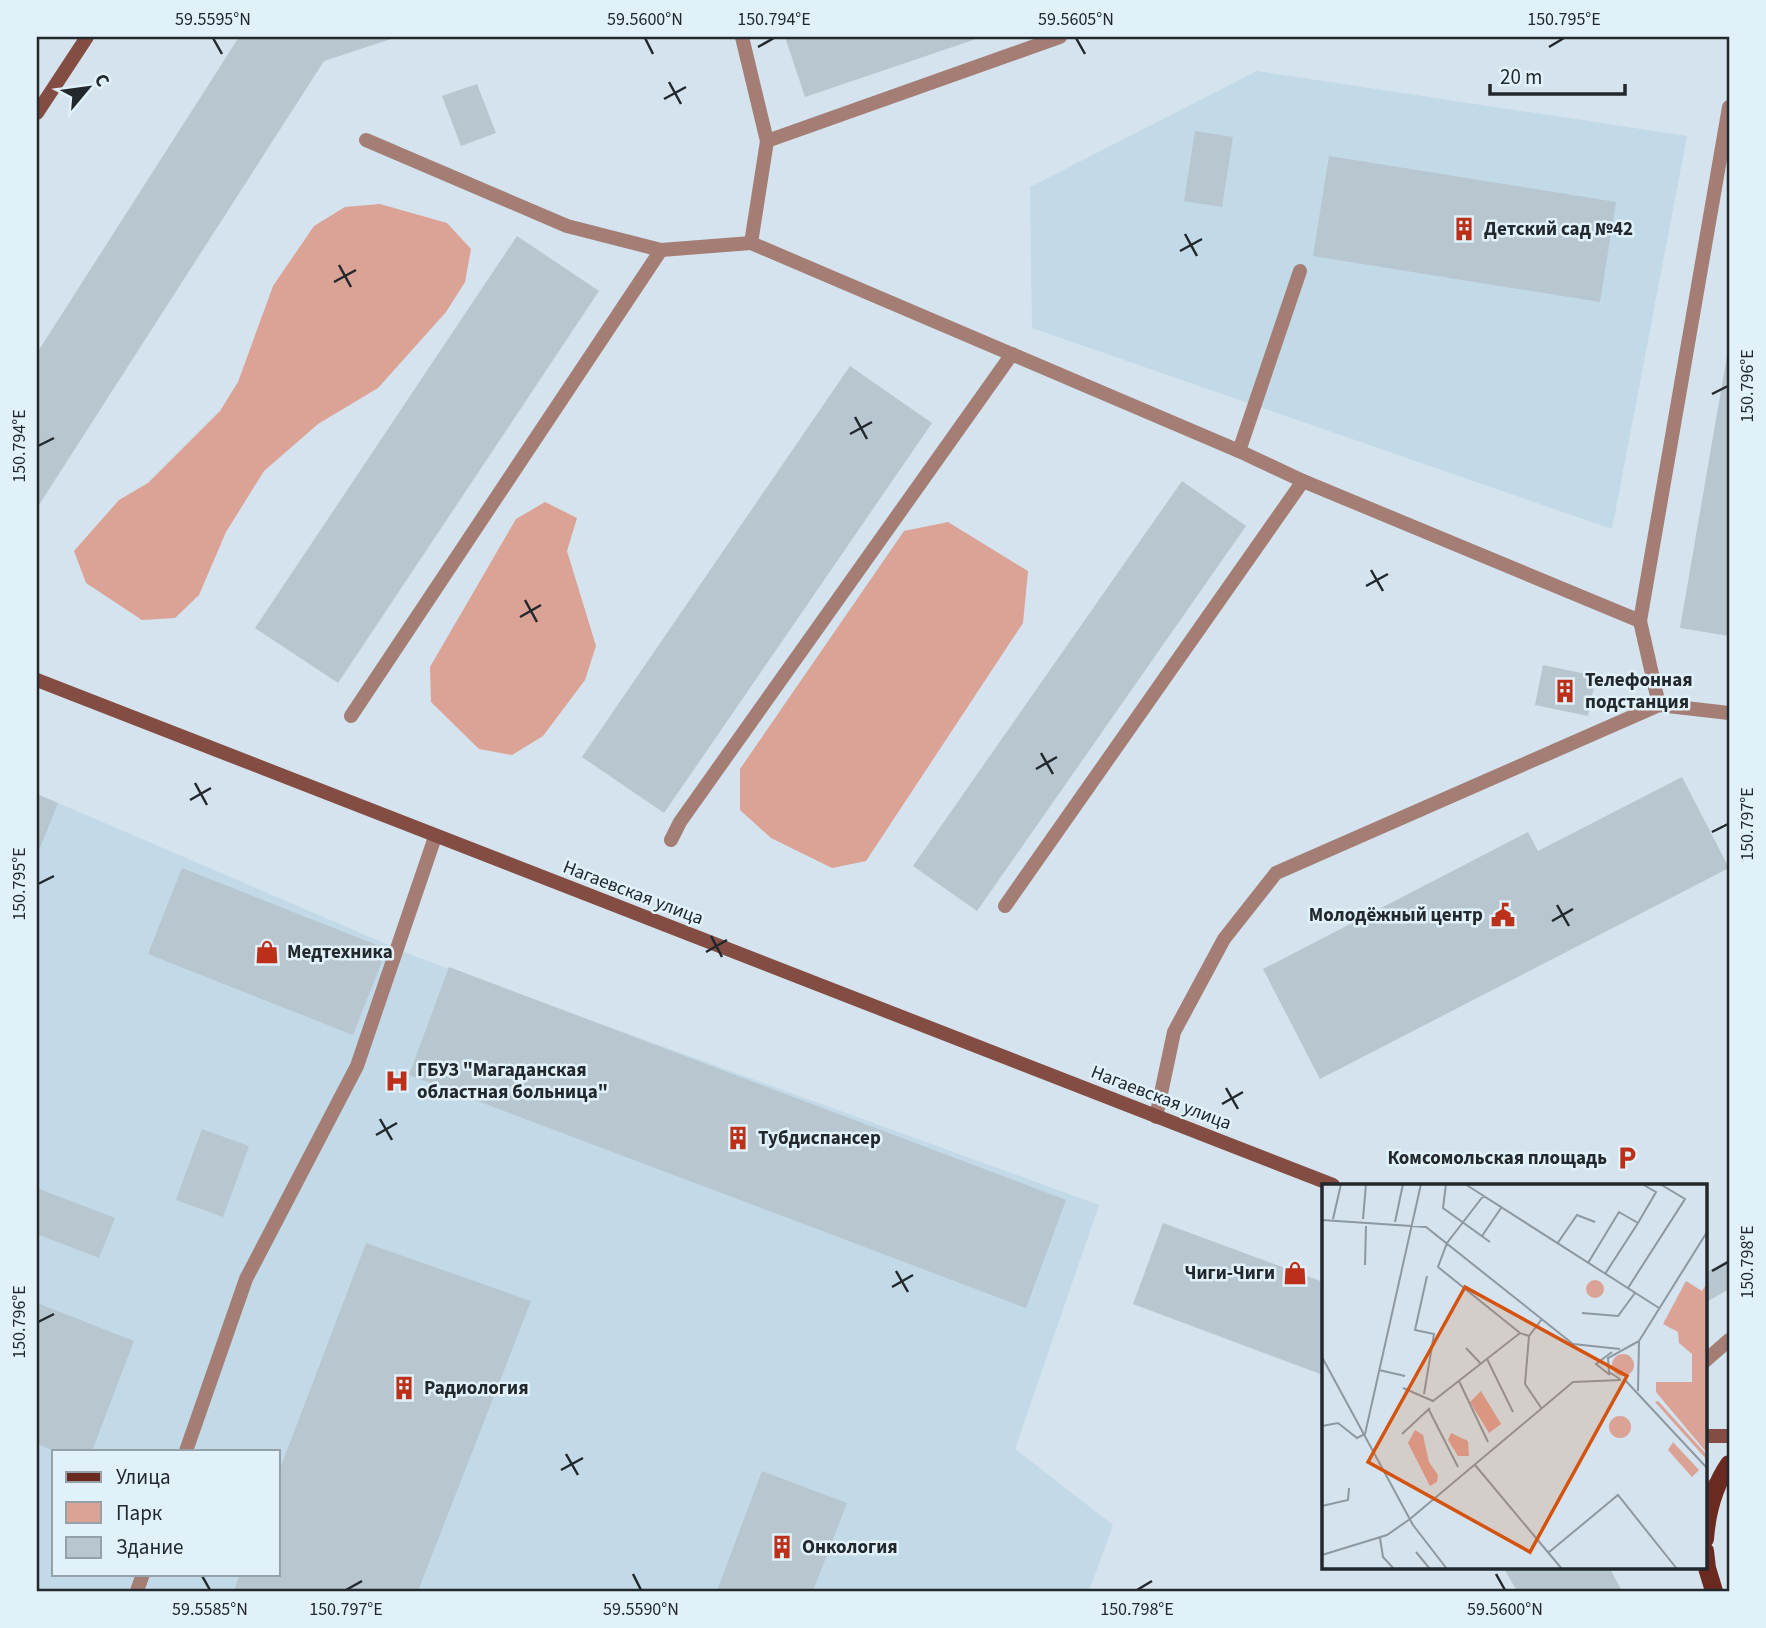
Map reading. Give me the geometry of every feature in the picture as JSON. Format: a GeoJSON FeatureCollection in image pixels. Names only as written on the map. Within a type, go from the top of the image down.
{"type":"FeatureCollection","features":[{"type":"Feature","properties":{"kind":"main road"},"geometry":{"type":"LineString","coordinates":[[37,113],[87,37]]}},
{"type":"Feature","properties":{"kind":"main road","name":"Нагаевская улица"},"geometry":{"type":"LineString","coordinates":[[37,680],[1330,1184]]}},
{"type":"Feature","properties":{"kind":"main road"},"geometry":{"type":"LineString","coordinates":[[1706,1436],[1729,1436]]}},
{"type":"Feature","properties":{"kind":"main road"},"geometry":{"type":"LineString","coordinates":[[1706,1530],[1716,1488],[1729,1464]]}},
{"type":"Feature","properties":{"kind":"main road"},"geometry":{"type":"LineString","coordinates":[[1706,1555],[1714,1591]]}},
{"type":"Feature","properties":{"kind":"main road"},"geometry":{"type":"LineString","coordinates":[[1700,1568],[1714,1591]]}},
{"type":"Feature","properties":{"kind":"lane"},"geometry":{"type":"LineString","coordinates":[[742,37],[767,141],[751,243]]}},
{"type":"Feature","properties":{"kind":"lane"},"geometry":{"type":"LineString","coordinates":[[767,141],[1060,37]]}},
{"type":"Feature","properties":{"kind":"lane"},"geometry":{"type":"LineString","coordinates":[[1658,705],[1640,621],[1729,107]]}},
{"type":"Feature","properties":{"kind":"lane"},"geometry":{"type":"LineString","coordinates":[[366,140],[567,226],[661,250],[751,243],[1239,451],[1303,481],[1640,621]]}},
{"type":"Feature","properties":{"kind":"lane"},"geometry":{"type":"LineString","coordinates":[[351,716],[661,250]]}},
{"type":"Feature","properties":{"kind":"lane"},"geometry":{"type":"LineString","coordinates":[[1239,451],[1300,271]]}},
{"type":"Feature","properties":{"kind":"lane"},"geometry":{"type":"LineString","coordinates":[[671,840],[680,822],[1012,354]]}},
{"type":"Feature","properties":{"kind":"lane"},"geometry":{"type":"LineString","coordinates":[[1005,906],[1303,481]]}},
{"type":"Feature","properties":{"kind":"lane"},"geometry":{"type":"LineString","coordinates":[[1156,1117],[1174,1032],[1224,939],[1276,873],[1658,705],[1729,713]]}},
{"type":"Feature","properties":{"kind":"lane"},"geometry":{"type":"LineString","coordinates":[[186,1450],[246,1279],[356,1066],[435,837]]}},
{"type":"Feature","properties":{"kind":"lane"},"geometry":{"type":"LineString","coordinates":[[1706,1360],[1729,1340]]}},
{"type":"Feature","properties":{"kind":"shaded area"},"geometry":{"type":"Polygon","coordinates":[[[1257,71],[1687,136],[1612,529],[1032,328],[1030,187],[1257,71]]]}},
{"type":"Feature","properties":{"kind":"shaded area","name":"ГБУЗ \"Магаданская областная больница\""},"geometry":{"type":"Polygon","coordinates":[[[37,794],[414,956],[1099,1205],[1015,1449],[1113,1525],[1089,1591],[37,1591],[37,794]]]}},
{"type":"Feature","properties":{"kind":"green space"},"geometry":{"type":"Polygon","coordinates":[[[380,204],[447,223],[471,249],[465,282],[446,312],[378,388],[318,424],[264,471],[226,532],[199,595],[175,618],[142,620],[86,583],[74,551],[119,500],[148,483],[220,411],[238,382],[273,286],[314,226],[345,207],[380,204]]]}},
{"type":"Feature","properties":{"kind":"green space"},"geometry":{"type":"Polygon","coordinates":[[[545,502],[577,518],[567,551],[596,646],[585,680],[543,736],[512,755],[479,749],[431,702],[430,667],[516,519],[545,502]]]}},
{"type":"Feature","properties":{"kind":"green space"},"geometry":{"type":"Polygon","coordinates":[[[948,522],[1028,571],[1023,623],[866,861],[832,868],[771,838],[740,810],[740,769],[904,531],[948,522]]]}},
{"type":"Feature","properties":{"kind":"building"},"geometry":{"type":"Polygon","coordinates":[[[239,37],[397,37],[324,61],[37,508],[37,353],[239,37]]]}},
{"type":"Feature","properties":{"kind":"building"},"geometry":{"type":"Polygon","coordinates":[[[785,37],[982,37],[805,97],[785,37]]]}},
{"type":"Feature","properties":{"kind":"building"},"geometry":{"type":"Polygon","coordinates":[[[477,84],[496,133],[461,146],[442,96],[477,84]]]}},
{"type":"Feature","properties":{"kind":"building"},"geometry":{"type":"Polygon","coordinates":[[[1195,131],[1233,137],[1222,207],[1184,201],[1195,131]]]}},
{"type":"Feature","properties":{"kind":"building","name":"Детский сад №42"},"geometry":{"type":"Polygon","coordinates":[[[1329,156],[1616,202],[1600,302],[1313,256],[1329,156]]]}},
{"type":"Feature","properties":{"kind":"building"},"geometry":{"type":"Polygon","coordinates":[[[517,236],[599,291],[338,683],[255,628],[517,236]]]}},
{"type":"Feature","properties":{"kind":"building"},"geometry":{"type":"Polygon","coordinates":[[[1729,351],[1729,636],[1680,628],[1729,351]]]}},
{"type":"Feature","properties":{"kind":"building"},"geometry":{"type":"Polygon","coordinates":[[[850,366],[932,423],[664,813],[582,757],[850,366]]]}},
{"type":"Feature","properties":{"kind":"building"},"geometry":{"type":"Polygon","coordinates":[[[1182,481],[1246,526],[977,911],[913,866],[1182,481]]]}},
{"type":"Feature","properties":{"kind":"building","name":"Телефонная подстанция"},"geometry":{"type":"Polygon","coordinates":[[[1543,665],[1596,676],[1588,716],[1535,705],[1543,665]]]}},
{"type":"Feature","properties":{"kind":"building","name":"Молодёжный центр"},"geometry":{"type":"Polygon","coordinates":[[[1682,777],[1729,868],[1320,1079],[1263,969],[1528,832],[1538,851],[1682,777]]]}},
{"type":"Feature","properties":{"kind":"building"},"geometry":{"type":"Polygon","coordinates":[[[37,794],[58,803],[37,855],[37,794]]]}},
{"type":"Feature","properties":{"kind":"building","name":"Медтехника"},"geometry":{"type":"Polygon","coordinates":[[[182,868],[387,949],[353,1035],[148,954],[182,868]]]}},
{"type":"Feature","properties":{"kind":"building","name":"Тубдиспансер"},"geometry":{"type":"Polygon","coordinates":[[[449,967],[1066,1200],[1026,1308],[409,1075],[449,967]]]}},
{"type":"Feature","properties":{"kind":"building"},"geometry":{"type":"Polygon","coordinates":[[[202,1129],[249,1146],[223,1217],[176,1200],[202,1129]]]}},
{"type":"Feature","properties":{"kind":"building"},"geometry":{"type":"Polygon","coordinates":[[[37,1188],[115,1218],[99,1258],[37,1234],[37,1188]]]}},
{"type":"Feature","properties":{"kind":"building"},"geometry":{"type":"Polygon","coordinates":[[[1163,1223],[1322,1282],[1322,1375],[1133,1304],[1163,1223]]]}},
{"type":"Feature","properties":{"kind":"building","name":"Радиология"},"geometry":{"type":"Polygon","coordinates":[[[366,1243],[531,1301],[418,1591],[234,1591],[239,1576],[280,1576],[280,1469],[366,1243]]]}},
{"type":"Feature","properties":{"kind":"building"},"geometry":{"type":"Polygon","coordinates":[[[1729,1259],[1729,1289],[1706,1302],[1706,1272],[1729,1259]]]}},
{"type":"Feature","properties":{"kind":"building"},"geometry":{"type":"Polygon","coordinates":[[[37,1303],[134,1341],[92,1450],[53,1450],[37,1444],[37,1303]]]}},
{"type":"Feature","properties":{"kind":"building","name":"Онкология"},"geometry":{"type":"Polygon","coordinates":[[[762,1471],[847,1503],[813,1591],[717,1591],[762,1471]]]}},
{"type":"Feature","properties":{"kind":"building"},"geometry":{"type":"Polygon","coordinates":[[[1504,1568],[1610,1568],[1622,1591],[1517,1591],[1504,1568]]]}},
{"type":"Feature","properties":{"kind":"place","name":"Детский сад №42"},"geometry":{"type":"Point","coordinates":[1464,229]}},
{"type":"Feature","properties":{"kind":"place","name":"Телефонная подстанция"},"geometry":{"type":"Point","coordinates":[1565,691]}},
{"type":"Feature","properties":{"kind":"place","name":"Молодёжный центр"},"geometry":{"type":"Point","coordinates":[1503,915]}},
{"type":"Feature","properties":{"kind":"place","name":"Медтехника"},"geometry":{"type":"Point","coordinates":[267,952]}},
{"type":"Feature","properties":{"kind":"place","name":"ГБУЗ \"Магаданская областная больница\""},"geometry":{"type":"Point","coordinates":[397,1081]}},
{"type":"Feature","properties":{"kind":"place","name":"Тубдиспансер"},"geometry":{"type":"Point","coordinates":[738,1138]}},
{"type":"Feature","properties":{"kind":"place","name":"Комсомольская площадь"},"geometry":{"type":"Point","coordinates":[1627,1158]}},
{"type":"Feature","properties":{"kind":"place","name":"Чиги-Чиги"},"geometry":{"type":"Point","coordinates":[1295,1273]}},
{"type":"Feature","properties":{"kind":"place","name":"Радиология"},"geometry":{"type":"Point","coordinates":[404,1388]}},
{"type":"Feature","properties":{"kind":"place","name":"Онкология"},"geometry":{"type":"Point","coordinates":[782,1547]}}]}
